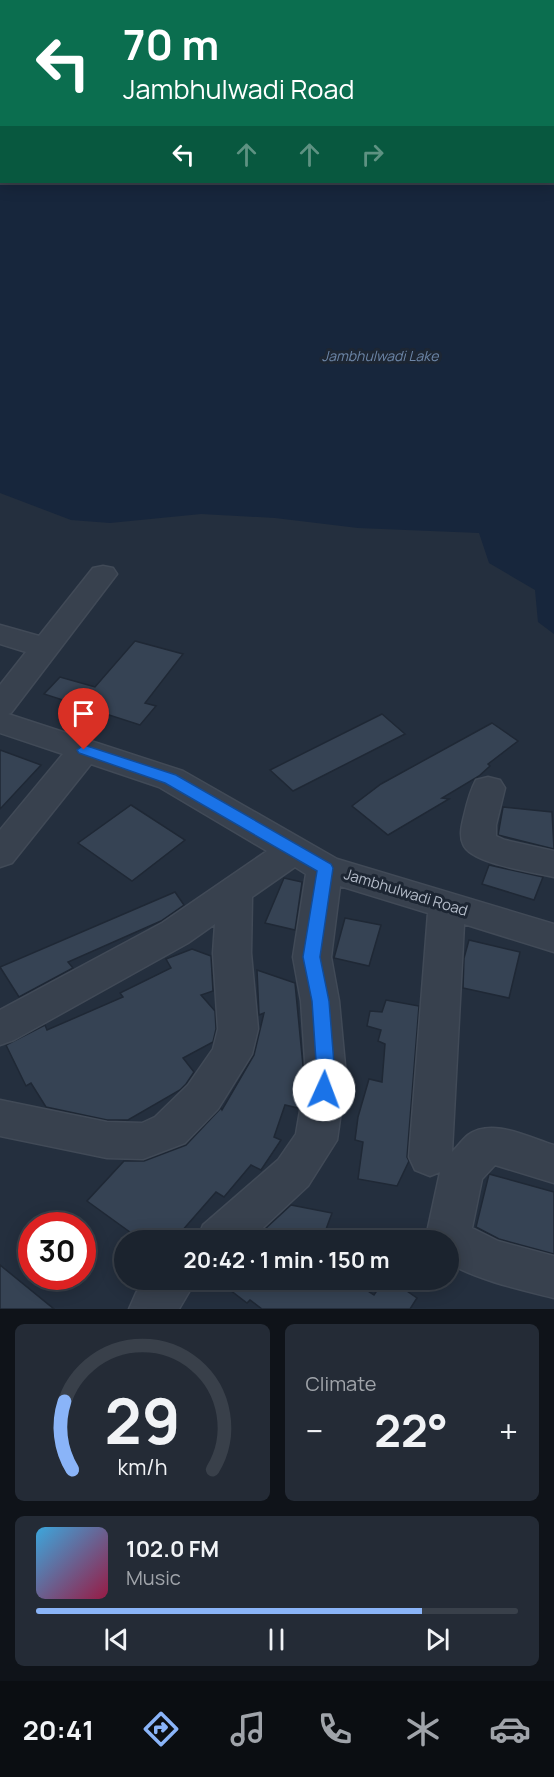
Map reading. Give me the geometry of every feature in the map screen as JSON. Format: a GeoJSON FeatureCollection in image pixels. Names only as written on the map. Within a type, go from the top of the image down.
{"type":"FeatureCollection","features":[{"type":"Feature","properties":{"kind":"street"},"geometry":{"type":"LineString","coordinates":[[0,706],[103,574]]}},
{"type":"Feature","properties":{"kind":"street"},"geometry":{"type":"LineString","coordinates":[[0,634],[45,648]]}},
{"type":"Feature","properties":{"kind":"street","name":"Jambhulwadi Road"},"geometry":{"type":"LineString","coordinates":[[0,722],[171,779],[309,860],[554,938]]}},
{"type":"Feature","properties":{"kind":"street"},"geometry":{"type":"LineString","coordinates":[[0,854],[84,750]]}},
{"type":"Feature","properties":{"kind":"street"},"geometry":{"type":"LineString","coordinates":[[488,788],[479,825],[479,842],[496,851],[554,864]]}},
{"type":"Feature","properties":{"kind":"street"},"geometry":{"type":"LineString","coordinates":[[0,1029],[176,933],[234,891],[309,860],[312,957],[320,1001],[326,1076],[316,1140],[293,1173],[230,1230]]}},
{"type":"Feature","properties":{"kind":"street"},"geometry":{"type":"LineString","coordinates":[[0,1118],[107,1140],[143,1141],[170,1130],[203,1097],[232,1054],[238,1029],[232,953],[234,891]]}},
{"type":"Feature","properties":{"kind":"street"},"geometry":{"type":"LineString","coordinates":[[430,1157],[447,904]]}},
{"type":"Feature","properties":{"kind":"street"},"geometry":{"type":"LineString","coordinates":[[554,1164],[500,1147],[485,1147],[462,1170],[448,1237],[478,1256],[554,1277]]}},
{"type":"Feature","properties":{"kind":"street"},"geometry":{"type":"LineString","coordinates":[[152,1309],[166,1290]]}},
{"type":"Feature","properties":{"kind":"water","name":"Jambhulwadi Lake"},"geometry":{"type":"Polygon","coordinates":[[[0,183],[554,183],[554,634],[538,622],[535,590],[489,563],[479,533],[358,528],[275,518],[201,514],[110,523],[71,520],[0,493],[0,183]]]}},
{"type":"Feature","properties":{"kind":"building"},"geometry":{"type":"Polygon","coordinates":[[[135,641],[183,654],[145,703],[156,706],[140,725],[44,694],[60,677],[95,687],[135,641]]]}},
{"type":"Feature","properties":{"kind":"building"},"geometry":{"type":"Polygon","coordinates":[[[382,714],[405,734],[293,791],[270,770],[382,714]]]}},
{"type":"Feature","properties":{"kind":"building"},"geometry":{"type":"Polygon","coordinates":[[[492,723],[518,741],[488,764],[490,766],[479,776],[442,798],[449,799],[388,835],[352,806],[381,784],[492,723]]]}},
{"type":"Feature","properties":{"kind":"building"},"geometry":{"type":"Polygon","coordinates":[[[0,750],[41,765],[0,809],[0,750]]]}},
{"type":"Feature","properties":{"kind":"building"},"geometry":{"type":"Polygon","coordinates":[[[131,805],[185,840],[132,881],[78,843],[131,805]]]}},
{"type":"Feature","properties":{"kind":"building"},"geometry":{"type":"Polygon","coordinates":[[[503,807],[552,812],[554,849],[498,835],[503,807]]]}},
{"type":"Feature","properties":{"kind":"building"},"geometry":{"type":"Polygon","coordinates":[[[489,865],[543,877],[534,900],[482,884],[489,865]]]}},
{"type":"Feature","properties":{"kind":"building"},"geometry":{"type":"Polygon","coordinates":[[[284,878],[302,882],[295,930],[265,923],[284,878]]]}},
{"type":"Feature","properties":{"kind":"building"},"geometry":{"type":"Polygon","coordinates":[[[175,892],[184,905],[161,921],[68,962],[73,968],[19,997],[0,967],[175,892]]]}},
{"type":"Feature","properties":{"kind":"building"},"geometry":{"type":"Polygon","coordinates":[[[345,918],[381,925],[369,966],[334,958],[345,918]]]}},
{"type":"Feature","properties":{"kind":"building"},"geometry":{"type":"Polygon","coordinates":[[[469,940],[520,952],[509,998],[463,988],[464,958],[469,940]]]}},
{"type":"Feature","properties":{"kind":"building"},"geometry":{"type":"Polygon","coordinates":[[[192,949],[211,956],[213,991],[201,995],[215,1011],[216,1029],[213,1042],[183,1058],[194,1072],[180,1090],[128,1120],[107,1120],[46,1107],[31,1083],[26,1086],[6,1045],[45,1025],[47,1030],[123,997],[120,993],[171,968],[166,959],[192,949]]]}},
{"type":"Feature","properties":{"kind":"building"},"geometry":{"type":"Polygon","coordinates":[[[257,970],[295,983],[304,1076],[298,1108],[285,1105],[274,1137],[281,1140],[261,1170],[251,1165],[224,1197],[216,1192],[183,1230],[127,1230],[87,1201],[124,1161],[144,1161],[186,1145],[221,1108],[222,1110],[254,1055],[264,1013],[259,1015],[257,970]]]}},
{"type":"Feature","properties":{"kind":"building"},"geometry":{"type":"Polygon","coordinates":[[[386,1000],[419,1006],[407,1157],[409,1161],[397,1186],[358,1179],[363,1142],[355,1140],[358,1117],[369,1079],[382,1082],[385,1044],[378,1041],[381,1030],[367,1026],[370,1011],[382,1012],[386,1000]]]}},
{"type":"Feature","properties":{"kind":"building"},"geometry":{"type":"Polygon","coordinates":[[[489,1174],[554,1192],[554,1254],[499,1239],[476,1227],[489,1174]]]}},
{"type":"Feature","properties":{"kind":"building"},"geometry":{"type":"Polygon","coordinates":[[[291,1205],[332,1213],[326,1230],[265,1229],[291,1205]]]}},
{"type":"Feature","properties":{"kind":"building"},"geometry":{"type":"Polygon","coordinates":[[[0,1265],[18,1280],[18,1290],[31,1290],[54,1309],[0,1309],[0,1265]]]}},
{"type":"Feature","properties":{"kind":"building"},"geometry":{"type":"Polygon","coordinates":[[[230,1290],[366,1290],[374,1295],[377,1290],[405,1290],[417,1298],[410,1309],[262,1309],[250,1300],[247,1303],[230,1290]]]}},
{"type":"Feature","properties":{"kind":"route"},"geometry":{"type":"LineString","coordinates":[[84,750],[171,779],[325,868],[312,957],[320,1001],[326,1076],[324,1090]]}}]}
